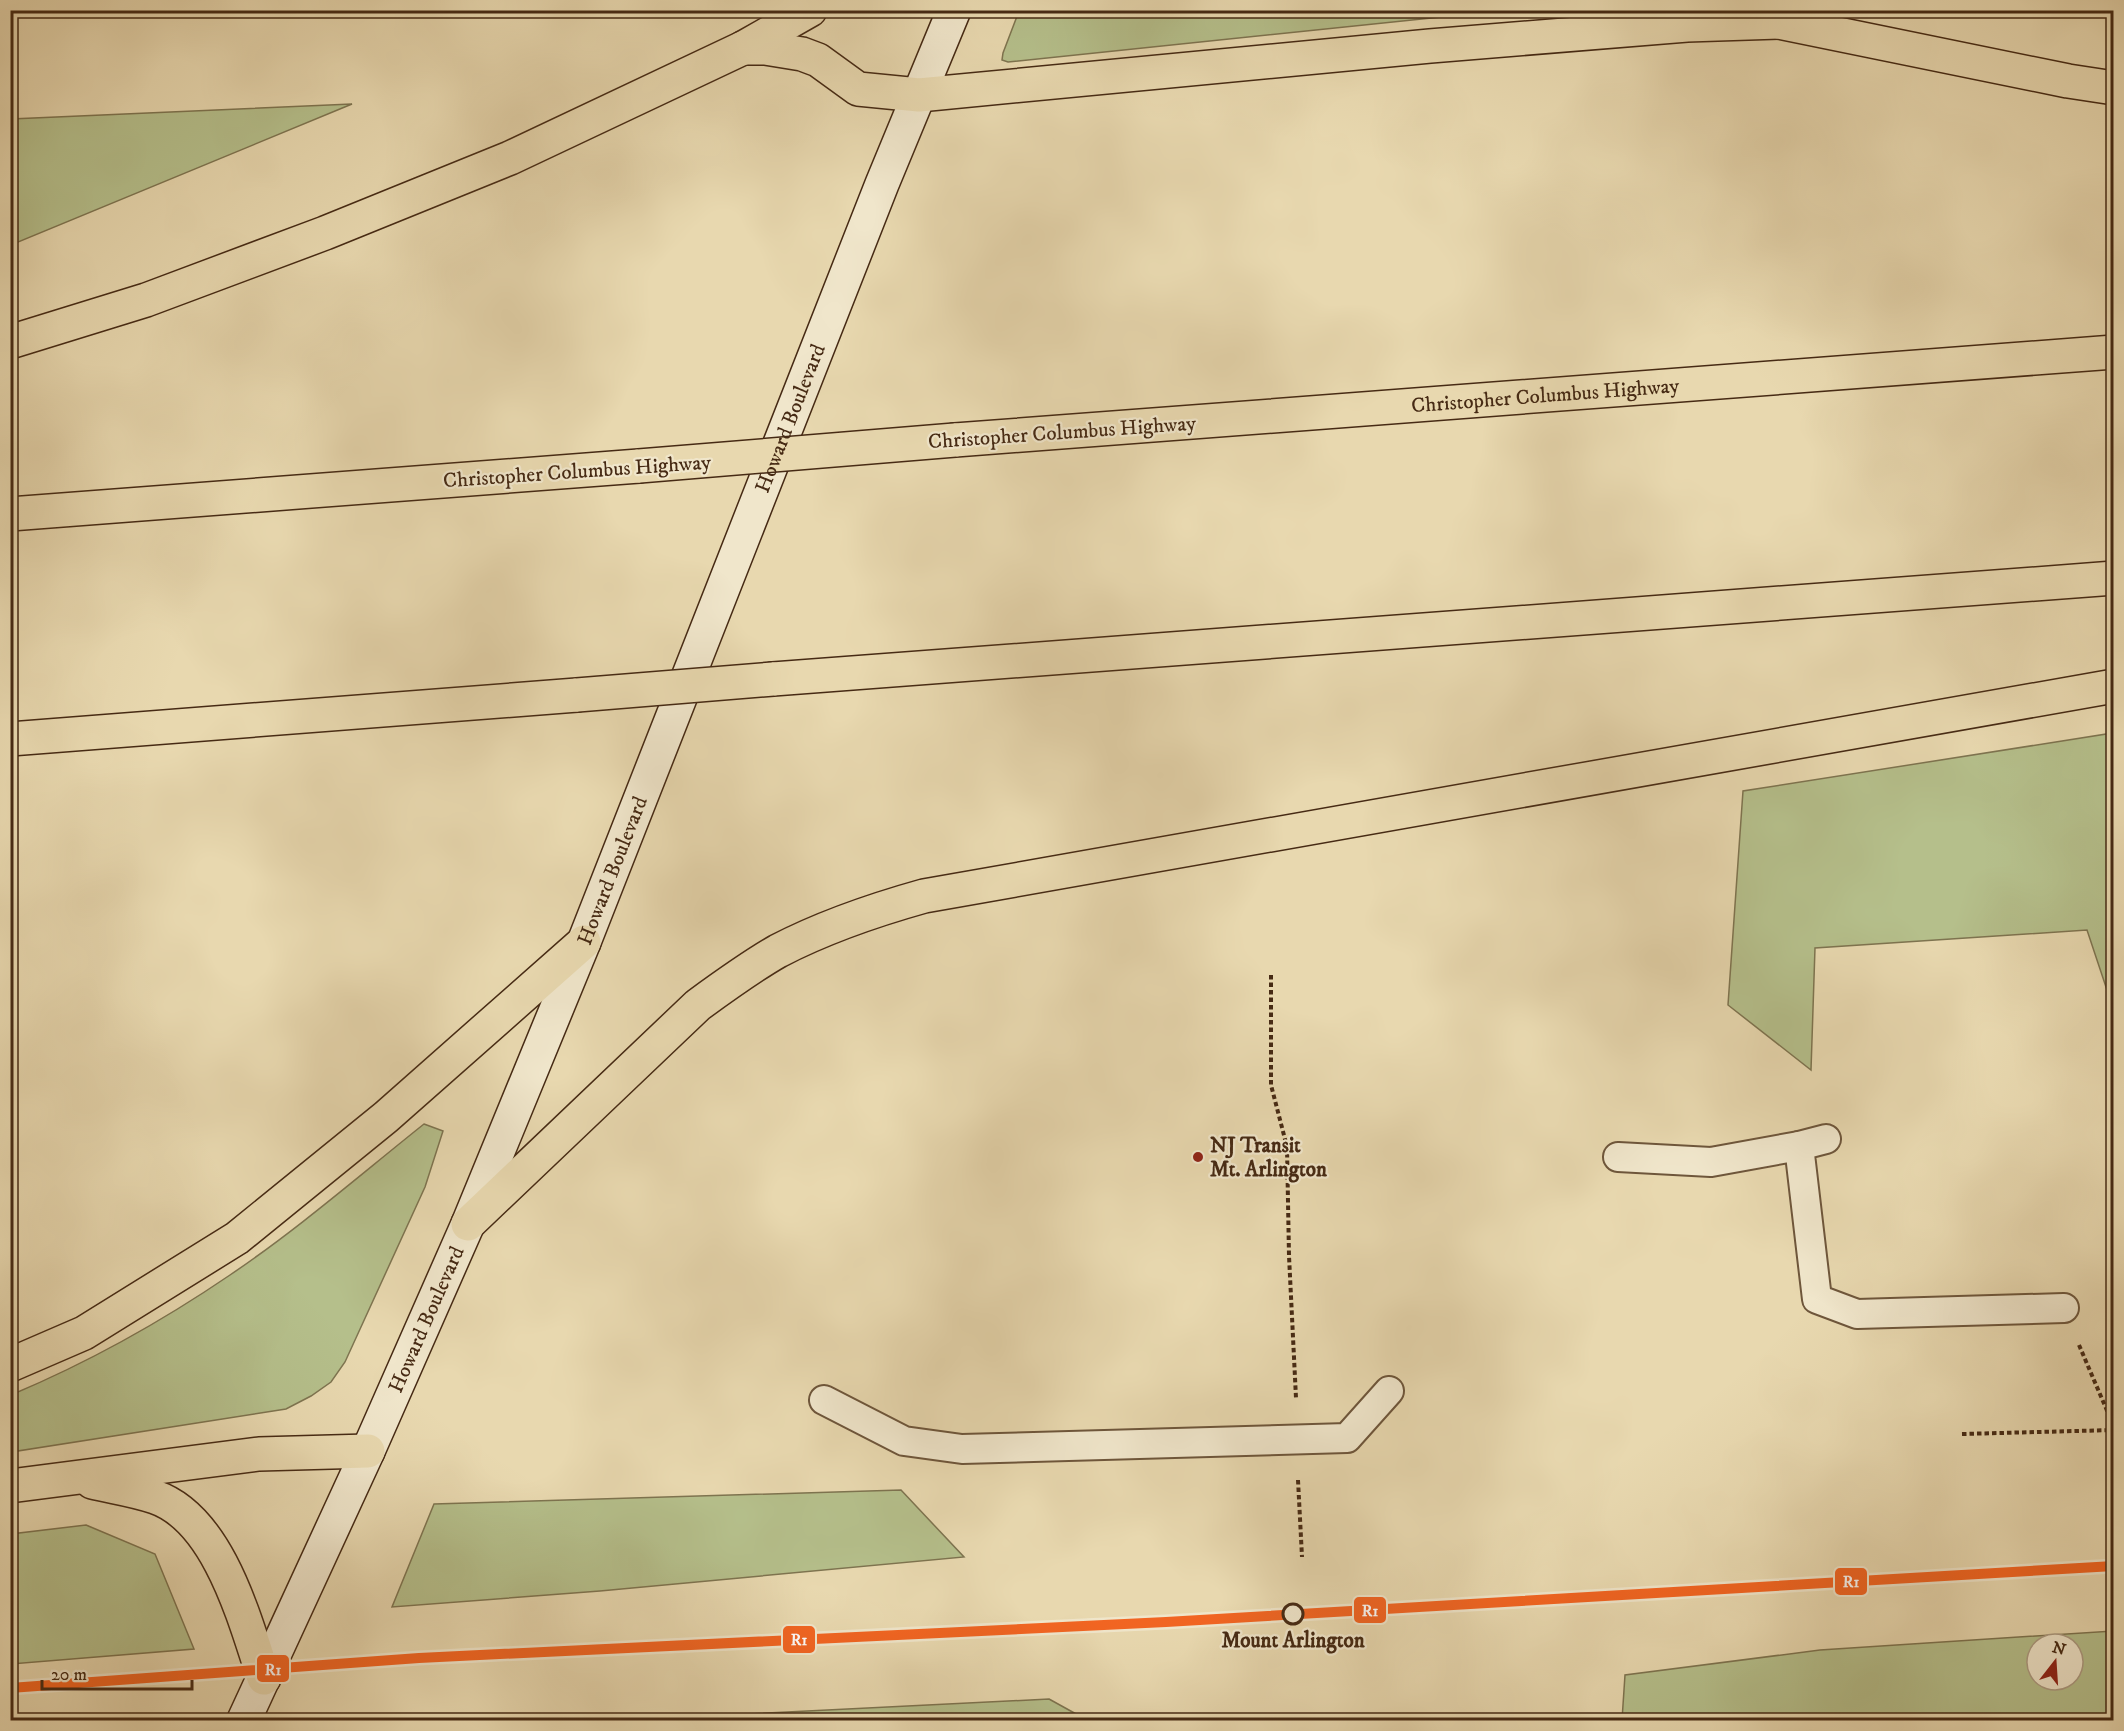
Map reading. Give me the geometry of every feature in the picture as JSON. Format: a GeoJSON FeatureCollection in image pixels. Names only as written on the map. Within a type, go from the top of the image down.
{"type":"FeatureCollection","features":[{"type":"Feature","properties":{"kind":"highway"},"geometry":{"type":"LineString","coordinates":[[10,342],[146,300],[336,228],[510,158],[743,48],[810,10]]}},
{"type":"Feature","properties":{"kind":"highway"},"geometry":{"type":"LineString","coordinates":[[1749,10],[1779,22],[2068,81],[2114,88]]}},
{"type":"Feature","properties":{"kind":"highway"},"geometry":{"type":"LineString","coordinates":[[743,48],[784,50],[818,60],[858,89],[919,95],[1430,46],[1687,25],[1779,22]]}},
{"type":"Feature","properties":{"kind":"highway","name":"Christopher Columbus Highway"},"geometry":{"type":"LineString","coordinates":[[10,514],[2114,352]]}},
{"type":"Feature","properties":{"kind":"highway"},"geometry":{"type":"LineString","coordinates":[[10,739],[2114,578]]}},
{"type":"Feature","properties":{"kind":"highway"},"geometry":{"type":"LineString","coordinates":[[468,1224],[698,1005],[733,979],[778,951],[871,912],[924,896],[2114,686]]}},
{"type":"Feature","properties":{"kind":"highway"},"geometry":{"type":"LineString","coordinates":[[10,1365],[84,1333],[237,1238],[386,1117],[584,942]]}},
{"type":"Feature","properties":{"kind":"highway"},"geometry":{"type":"LineString","coordinates":[[10,1486],[259,1454],[368,1451]]}},
{"type":"Feature","properties":{"kind":"highway"},"geometry":{"type":"LineString","coordinates":[[70,1477],[157,1497],[185,1515],[221,1561],[238,1600],[264,1678]]}},
{"type":"Feature","properties":{"kind":"main road","name":"Howard Boulevard"},"geometry":{"type":"LineString","coordinates":[[244,1720],[368,1451],[468,1224],[584,942],[954,10]]}},
{"type":"Feature","properties":{"kind":"lane"},"geometry":{"type":"LineString","coordinates":[[1618,1157],[1711,1162],[1826,1139]]}},
{"type":"Feature","properties":{"kind":"lane"},"geometry":{"type":"LineString","coordinates":[[1799,1146],[1817,1299],[1857,1314],[2064,1308]]}},
{"type":"Feature","properties":{"kind":"lane"},"geometry":{"type":"LineString","coordinates":[[824,1400],[904,1441],[962,1449],[1347,1438],[1389,1391]]}},
{"type":"Feature","properties":{"kind":"path"},"geometry":{"type":"LineString","coordinates":[[1271,975],[1271,1085],[1287,1147],[1302,1557]]}},
{"type":"Feature","properties":{"kind":"path"},"geometry":{"type":"LineString","coordinates":[[1962,1434],[2114,1428],[2064,1308]]}},
{"type":"Feature","properties":{"kind":"green space"},"geometry":{"type":"Polygon","coordinates":[[[1019,10],[1499,11],[1008,62],[1002,60],[1003,53],[1019,10]]]}},
{"type":"Feature","properties":{"kind":"green space"},"geometry":{"type":"Polygon","coordinates":[[[352,104],[11,245],[11,119],[352,104]]]}},
{"type":"Feature","properties":{"kind":"green space"},"geometry":{"type":"Polygon","coordinates":[[[2113,733],[2113,1008],[2087,930],[1815,948],[1811,1070],[1728,1005],[1743,791],[2113,733]]]}},
{"type":"Feature","properties":{"kind":"green space"},"geometry":{"type":"Polygon","coordinates":[[[424,1124],[443,1131],[425,1187],[345,1362],[331,1382],[286,1409],[11,1452],[11,1395],[95,1355],[204,1292],[280,1239],[424,1124]]]}},
{"type":"Feature","properties":{"kind":"green space"},"geometry":{"type":"Polygon","coordinates":[[[901,1490],[964,1557],[600,1591],[392,1607],[434,1504],[901,1490]]]}},
{"type":"Feature","properties":{"kind":"green space"},"geometry":{"type":"Polygon","coordinates":[[[86,1525],[155,1554],[194,1649],[11,1664],[11,1534],[86,1525]]]}},
{"type":"Feature","properties":{"kind":"green space"},"geometry":{"type":"Polygon","coordinates":[[[2113,1631],[2113,1718],[2108,1720],[1622,1720],[1625,1675],[1820,1650],[2025,1637],[2025,1692],[2085,1692],[2085,1633],[2113,1631]]]}},
{"type":"Feature","properties":{"kind":"green space"},"geometry":{"type":"Polygon","coordinates":[[[1049,1699],[1087,1720],[629,1720],[1049,1699]]]}},
{"type":"Feature","properties":{"kind":"transit line","name":"R1"},"geometry":{"type":"LineString","coordinates":[[10,1688],[419,1658],[1166,1622],[2114,1566]]}},
{"type":"Feature","properties":{"kind":"place","name":"NJ Transit Mt. Arlington"},"geometry":{"type":"Point","coordinates":[1198,1157]}},
{"type":"Feature","properties":{"kind":"place","name":"Mount Arlington"},"geometry":{"type":"Point","coordinates":[1293,1614]}}]}
